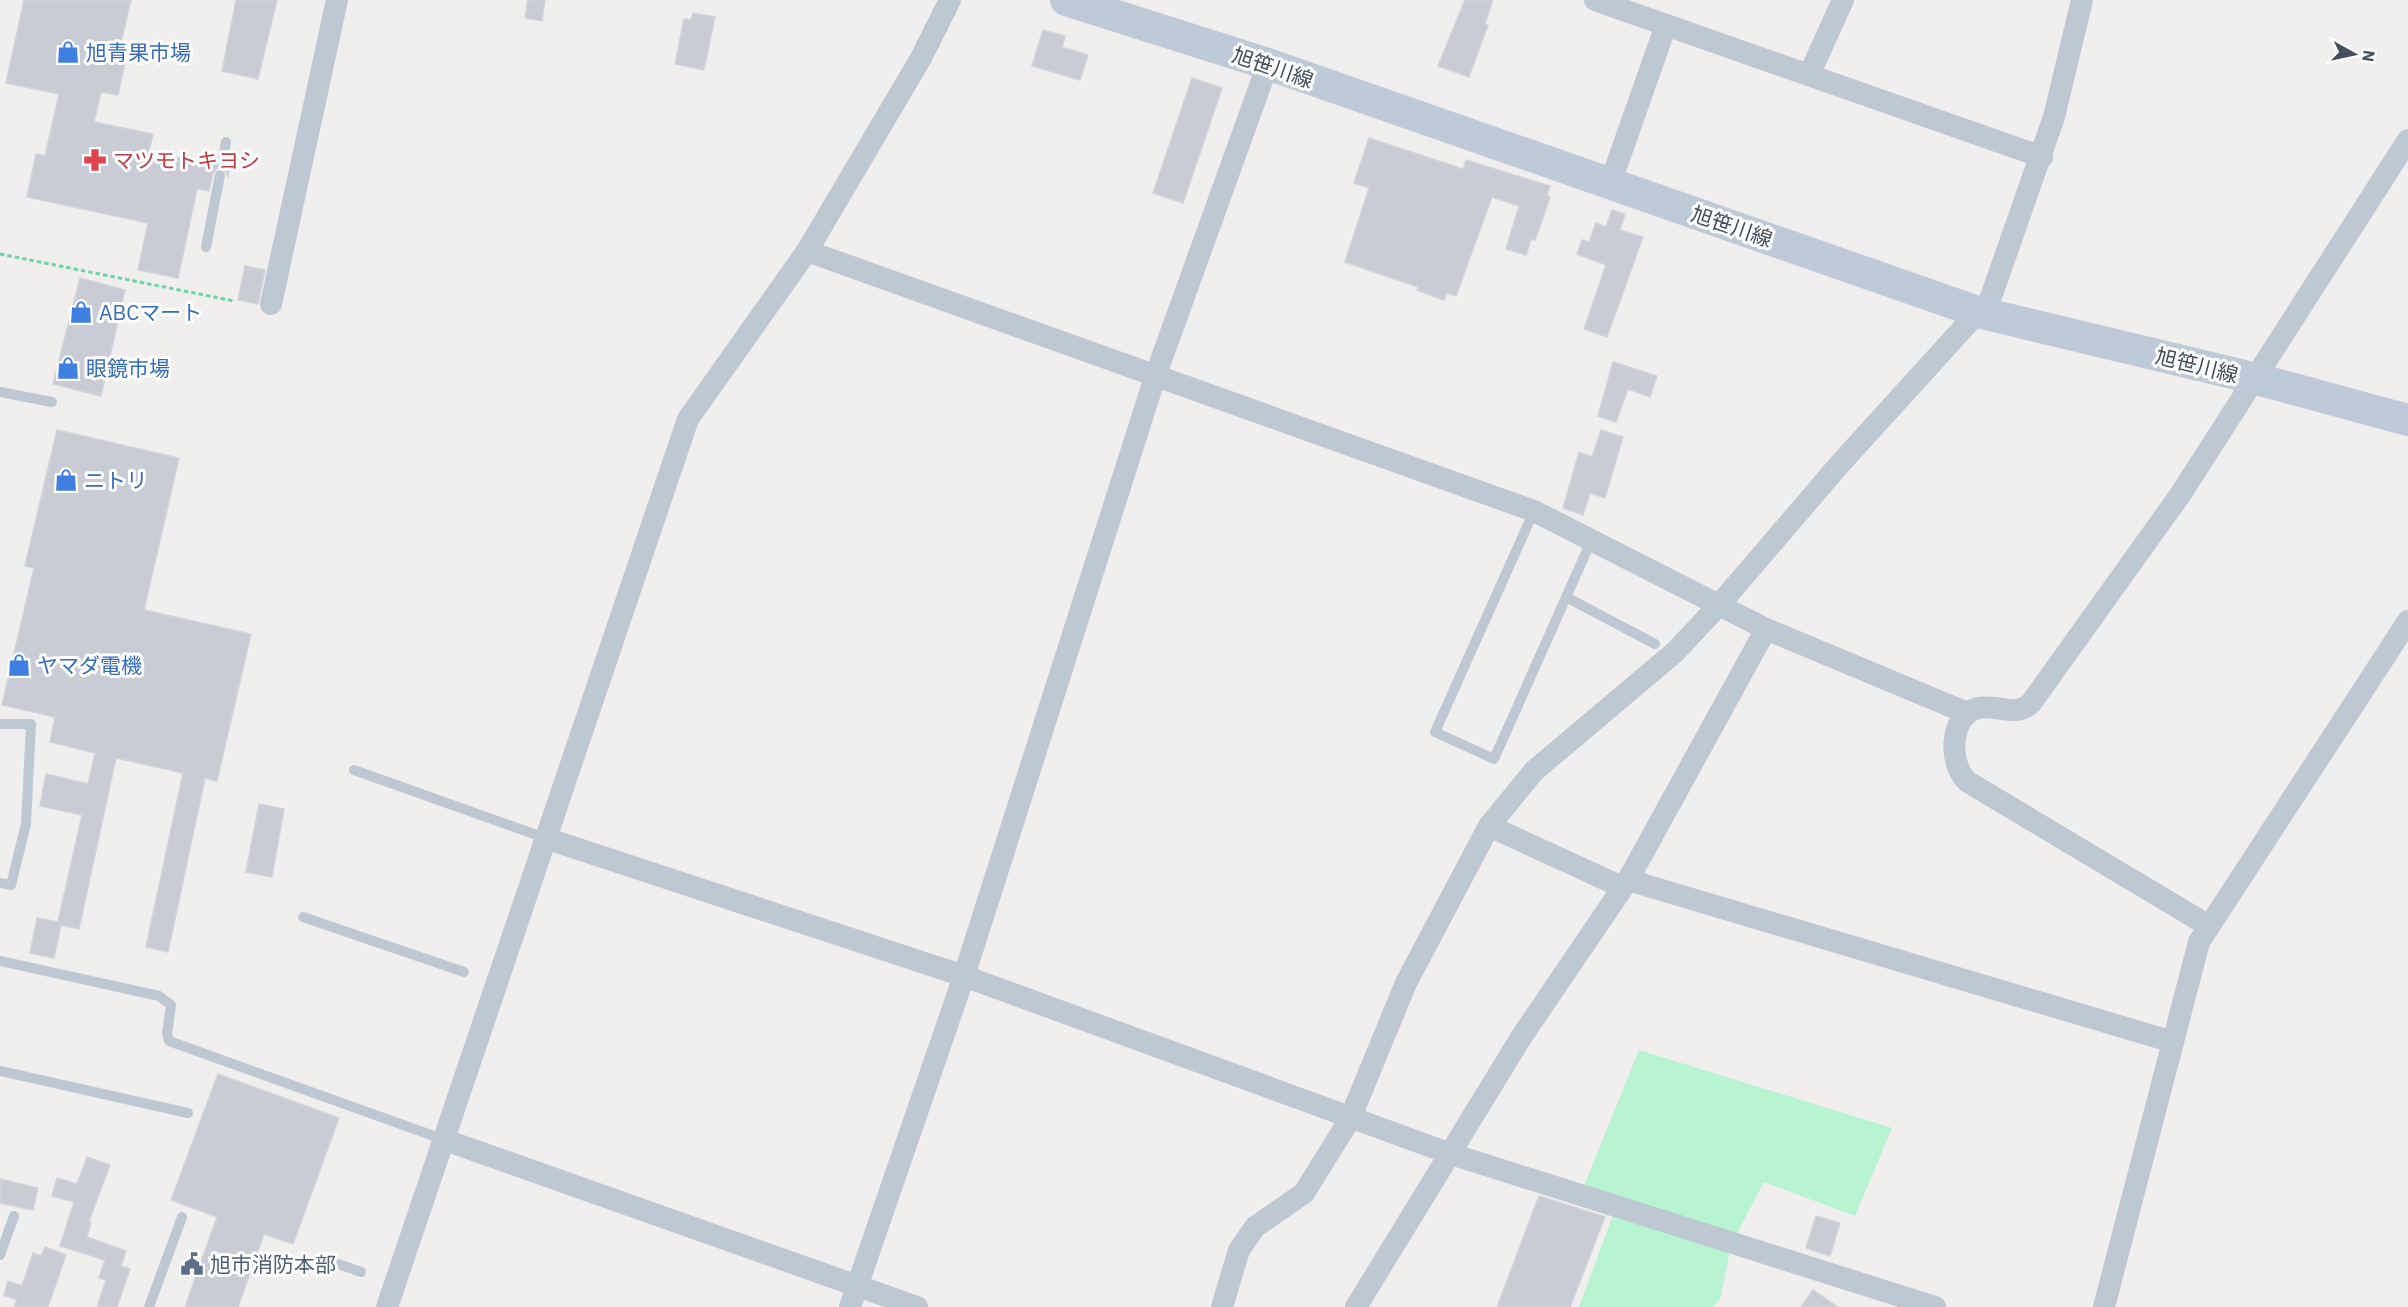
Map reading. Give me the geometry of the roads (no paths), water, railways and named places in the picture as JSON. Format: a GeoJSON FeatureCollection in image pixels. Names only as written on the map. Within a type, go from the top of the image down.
{"type":"FeatureCollection","features":[{"type":"Feature","properties":{"kind":"main road","name":"旭笹川線"},"geometry":{"type":"LineString","coordinates":[[1075,1],[1268,64],[1982,313],[2253,378],[2408,420]]}},
{"type":"Feature","properties":{"kind":"street"},"geometry":{"type":"LineString","coordinates":[[271,304],[337,0]]}},
{"type":"Feature","properties":{"kind":"street"},"geometry":{"type":"LineString","coordinates":[[387,1307],[548,839],[688,420],[807,251],[921,58],[950,0]]}},
{"type":"Feature","properties":{"kind":"street"},"geometry":{"type":"LineString","coordinates":[[1595,0],[2042,157]]}},
{"type":"Feature","properties":{"kind":"street"},"geometry":{"type":"LineString","coordinates":[[1809,75],[1843,0]]}},
{"type":"Feature","properties":{"kind":"street"},"geometry":{"type":"LineString","coordinates":[[1222,1307],[1239,1250],[1255,1227],[1304,1193],[1350,1119],[1406,983],[1489,826],[1534,771],[1675,652],[1720,604],[1839,465],[1982,313],[2042,157],[2082,0]]}},
{"type":"Feature","properties":{"kind":"street"},"geometry":{"type":"LineString","coordinates":[[1611,184],[1666,25]]}},
{"type":"Feature","properties":{"kind":"street"},"geometry":{"type":"LineString","coordinates":[[853,1297],[964,976],[1156,374],[1268,64]]}},
{"type":"Feature","properties":{"kind":"street"},"geometry":{"type":"LineString","coordinates":[[807,251],[1534,511],[1766,629],[1967,713],[1985,708],[2016,711],[2025,709],[2031,703],[2180,495],[2253,378],[2408,140]]}},
{"type":"Feature","properties":{"kind":"street"},"geometry":{"type":"LineString","coordinates":[[2105,1307],[2199,942],[2408,621]]}},
{"type":"Feature","properties":{"kind":"street"},"geometry":{"type":"LineString","coordinates":[[1356,1307],[1522,1036],[1625,884],[1766,629]]}},
{"type":"Feature","properties":{"kind":"street"},"geometry":{"type":"LineString","coordinates":[[1967,713],[1957,732],[1954,744],[1955,758],[1963,777],[2209,926]]}},
{"type":"Feature","properties":{"kind":"street"},"geometry":{"type":"LineString","coordinates":[[1489,826],[1625,884],[2173,1042]]}},
{"type":"Feature","properties":{"kind":"street"},"geometry":{"type":"LineString","coordinates":[[548,839],[964,976],[1451,1154],[1935,1307]]}},
{"type":"Feature","properties":{"kind":"street"},"geometry":{"type":"LineString","coordinates":[[445,1140],[853,1297],[917,1307]]}},
{"type":"Feature","properties":{"kind":"lane"},"geometry":{"type":"LineString","coordinates":[[223,158],[226,142]]}},
{"type":"Feature","properties":{"kind":"lane"},"geometry":{"type":"LineString","coordinates":[[206,247],[220,175]]}},
{"type":"Feature","properties":{"kind":"lane"},"geometry":{"type":"LineString","coordinates":[[0,392],[52,402]]}},
{"type":"Feature","properties":{"kind":"lane"},"geometry":{"type":"LineString","coordinates":[[1534,511],[1435,732],[1494,759],[1593,539]]}},
{"type":"Feature","properties":{"kind":"lane"},"geometry":{"type":"LineString","coordinates":[[1566,597],[1655,644]]}},
{"type":"Feature","properties":{"kind":"lane"},"geometry":{"type":"LineString","coordinates":[[0,724],[31,724],[26,824],[11,885],[0,883]]}},
{"type":"Feature","properties":{"kind":"lane"},"geometry":{"type":"LineString","coordinates":[[354,770],[548,839]]}},
{"type":"Feature","properties":{"kind":"lane"},"geometry":{"type":"LineString","coordinates":[[303,917],[464,972]]}},
{"type":"Feature","properties":{"kind":"lane"},"geometry":{"type":"LineString","coordinates":[[0,961],[159,996],[171,1005],[167,1034],[169,1041],[445,1140]]}},
{"type":"Feature","properties":{"kind":"lane"},"geometry":{"type":"LineString","coordinates":[[0,1071],[188,1113]]}},
{"type":"Feature","properties":{"kind":"lane"},"geometry":{"type":"LineString","coordinates":[[0,1255],[14,1216]]}},
{"type":"Feature","properties":{"kind":"lane"},"geometry":{"type":"LineString","coordinates":[[149,1307],[182,1217]]}},
{"type":"Feature","properties":{"kind":"lane"},"geometry":{"type":"LineString","coordinates":[[324,1259],[361,1272]]}},
{"type":"Feature","properties":{"kind":"place","name":"旭青果市場"},"geometry":{"type":"Point","coordinates":[68,52]}},
{"type":"Feature","properties":{"kind":"place","name":"マツモトキヨシ"},"geometry":{"type":"Point","coordinates":[95,160]}},
{"type":"Feature","properties":{"kind":"place","name":"ABCマート"},"geometry":{"type":"Point","coordinates":[81,312]}},
{"type":"Feature","properties":{"kind":"place","name":"眼鏡市場"},"geometry":{"type":"Point","coordinates":[68,368]}},
{"type":"Feature","properties":{"kind":"place","name":"ニトリ"},"geometry":{"type":"Point","coordinates":[66,480]}},
{"type":"Feature","properties":{"kind":"place","name":"ヤマダ電機"},"geometry":{"type":"Point","coordinates":[19,665]}},
{"type":"Feature","properties":{"kind":"place","name":"旭市消防本部"},"geometry":{"type":"Point","coordinates":[192,1264]}}]}
